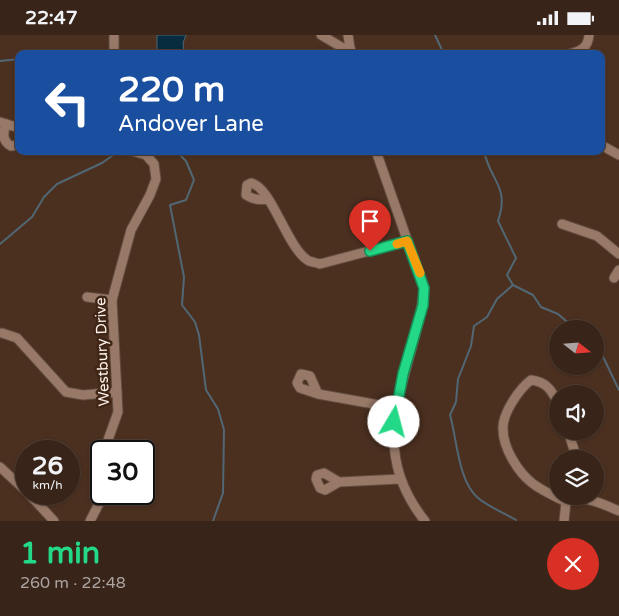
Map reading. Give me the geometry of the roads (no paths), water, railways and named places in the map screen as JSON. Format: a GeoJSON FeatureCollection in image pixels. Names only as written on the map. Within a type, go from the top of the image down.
{"type":"FeatureCollection","features":[{"type":"Feature","properties":{"kind":"street"},"geometry":{"type":"LineString","coordinates":[[114,35],[114,50]]}},
{"type":"Feature","properties":{"kind":"street"},"geometry":{"type":"LineString","coordinates":[[321,35],[348,50]]}},
{"type":"Feature","properties":{"kind":"street"},"geometry":{"type":"LineString","coordinates":[[348,35],[351,50]]}},
{"type":"Feature","properties":{"kind":"street"},"geometry":{"type":"LineString","coordinates":[[580,50],[588,42],[589,35]]}},
{"type":"Feature","properties":{"kind":"street"},"geometry":{"type":"LineString","coordinates":[[15,127],[3,123],[3,137],[5,141],[11,146],[15,146]]}},
{"type":"Feature","properties":{"kind":"street"},"geometry":{"type":"LineString","coordinates":[[605,147],[619,155]]}},
{"type":"Feature","properties":{"kind":"street","name":"Westbury Drive"},"geometry":{"type":"LineString","coordinates":[[108,440],[118,412],[112,300],[131,230],[150,195],[156,179],[154,164],[146,155]]}},
{"type":"Feature","properties":{"kind":"street"},"geometry":{"type":"LineString","coordinates":[[377,155],[424,288],[423,305],[396,408],[396,456],[400,479],[425,521]]}},
{"type":"Feature","properties":{"kind":"street"},"geometry":{"type":"LineString","coordinates":[[268,199],[298,250],[308,261],[320,264],[334,262],[407,241]]}},
{"type":"Feature","properties":{"kind":"street"},"geometry":{"type":"LineString","coordinates":[[562,224],[597,236],[619,254]]}},
{"type":"Feature","properties":{"kind":"street"},"geometry":{"type":"LineString","coordinates":[[614,278],[619,270]]}},
{"type":"Feature","properties":{"kind":"street"},"geometry":{"type":"LineString","coordinates":[[87,297],[112,300]]}},
{"type":"Feature","properties":{"kind":"street"},"geometry":{"type":"LineString","coordinates":[[2,333],[17,338],[66,392],[83,395],[117,393]]}},
{"type":"Feature","properties":{"kind":"street"},"geometry":{"type":"LineString","coordinates":[[549,388],[542,382],[531,380],[523,386],[514,399],[502,427],[505,442],[521,471],[532,483],[549,492]]}},
{"type":"Feature","properties":{"kind":"street"},"geometry":{"type":"LineString","coordinates":[[318,394],[396,408]]}},
{"type":"Feature","properties":{"kind":"street"},"geometry":{"type":"LineString","coordinates":[[0,467],[15,481]]}},
{"type":"Feature","properties":{"kind":"street"},"geometry":{"type":"LineString","coordinates":[[339,482],[400,479]]}},
{"type":"Feature","properties":{"kind":"street"},"geometry":{"type":"LineString","coordinates":[[39,505],[54,521]]}},
{"type":"Feature","properties":{"kind":"street"},"geometry":{"type":"LineString","coordinates":[[90,521],[98,505]]}},
{"type":"Feature","properties":{"kind":"street"},"geometry":{"type":"LineString","coordinates":[[564,521],[566,505]]}},
{"type":"Feature","properties":{"kind":"street"},"geometry":{"type":"LineString","coordinates":[[602,505],[619,511]]}},
{"type":"Feature","properties":{"kind":"water"},"geometry":{"type":"Polygon","coordinates":[[[157,35],[186,35],[183,43],[184,50],[157,50],[157,35]]]}},
{"type":"Feature","properties":{"kind":"waterway"},"geometry":{"type":"LineString","coordinates":[[435,35],[442,50]]}},
{"type":"Feature","properties":{"kind":"waterway"},"geometry":{"type":"LineString","coordinates":[[0,61],[15,59]]}},
{"type":"Feature","properties":{"kind":"waterway"},"geometry":{"type":"LineString","coordinates":[[0,244],[32,217],[44,197],[57,184],[102,163],[113,155]]}},
{"type":"Feature","properties":{"kind":"waterway"},"geometry":{"type":"LineString","coordinates":[[180,155],[186,161],[194,180],[186,200],[170,205],[184,277],[182,305],[195,322],[199,335],[206,390],[218,409],[224,430],[223,493],[213,521]]}},
{"type":"Feature","properties":{"kind":"waterway"},"geometry":{"type":"LineString","coordinates":[[485,155],[490,170],[498,184],[502,200],[498,221],[516,258],[507,275],[513,285],[533,295],[541,307],[558,314],[565,320]]}},
{"type":"Feature","properties":{"kind":"waterway"},"geometry":{"type":"LineString","coordinates":[[513,285],[497,299],[487,317],[474,326],[471,346],[458,379],[456,402],[450,415],[462,471],[471,491],[482,501],[516,520]]}},
{"type":"Feature","properties":{"kind":"waterway"},"geometry":{"type":"LineString","coordinates":[[604,359],[619,390]]}}]}
